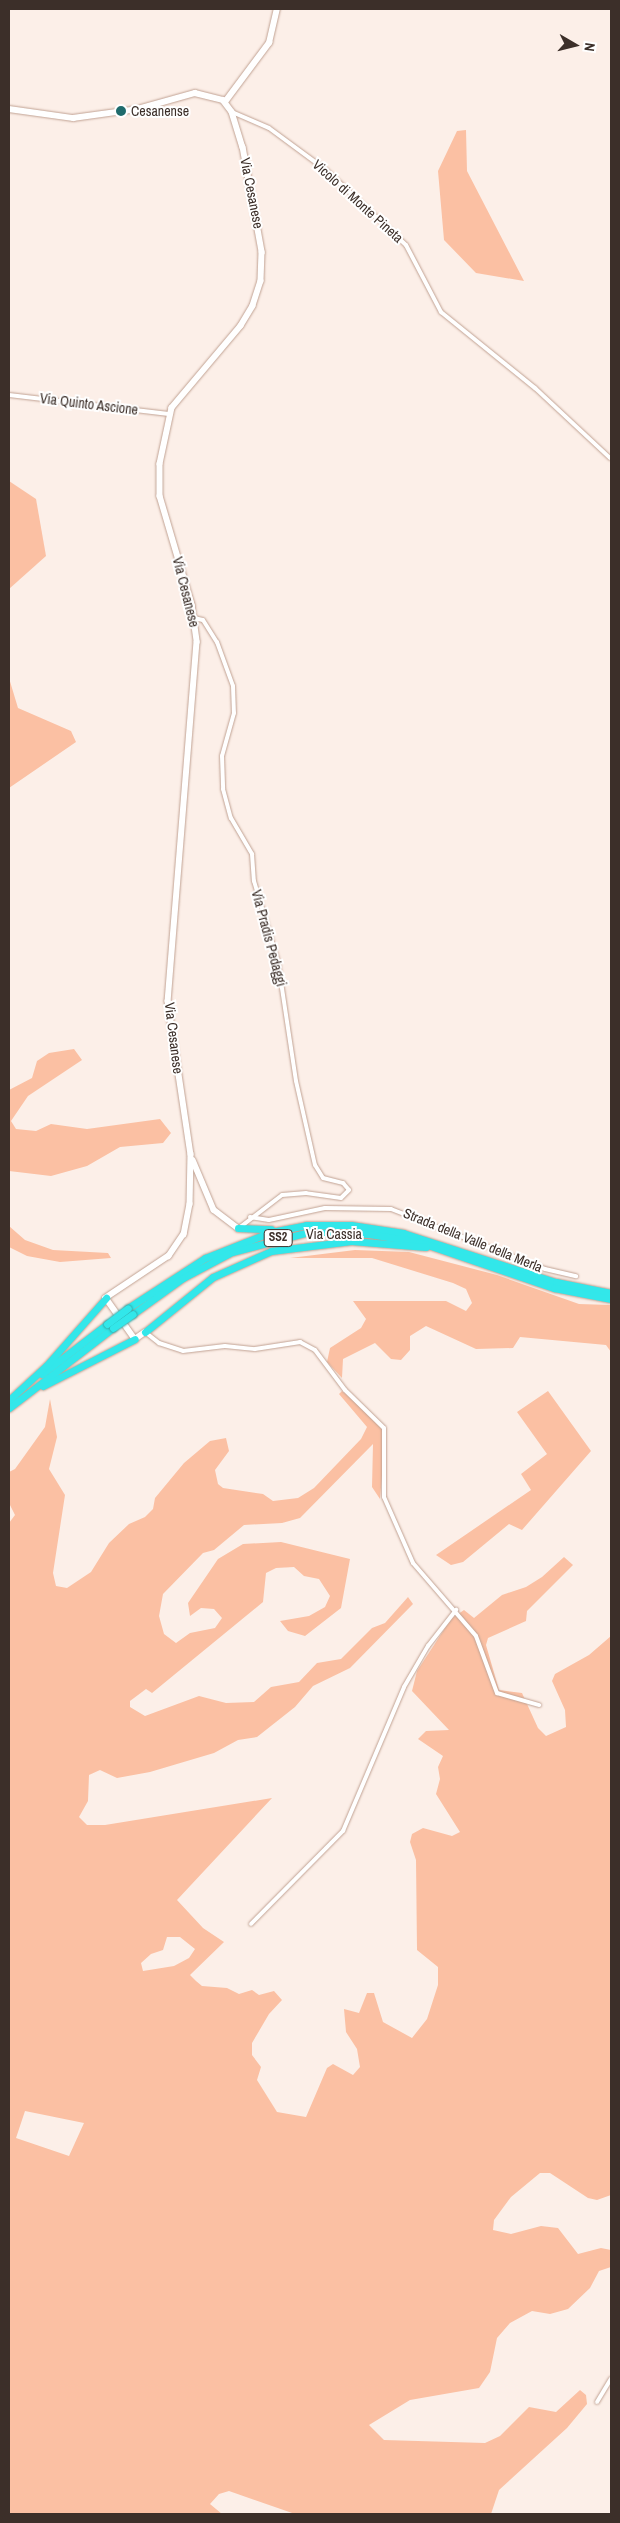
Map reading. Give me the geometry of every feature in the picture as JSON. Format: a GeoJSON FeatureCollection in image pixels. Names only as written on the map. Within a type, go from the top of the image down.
{"type":"FeatureCollection","features":[{"type":"Feature","properties":{"kind":"highway"},"geometry":{"type":"LineString","coordinates":[[238,1228],[306,1225]]}},
{"type":"Feature","properties":{"kind":"highway","name":"Via Cassia"},"geometry":{"type":"LineString","coordinates":[[9,1400],[205,1258],[271,1232],[306,1225],[351,1225],[403,1233],[556,1282],[611,1293]]}},
{"type":"Feature","properties":{"kind":"highway","name":"Via Cassia"},"geometry":{"type":"LineString","coordinates":[[130,1311],[206,1264],[276,1238],[309,1232],[353,1233],[401,1238],[441,1249],[554,1288],[611,1300]]}},
{"type":"Feature","properties":{"kind":"highway"},"geometry":{"type":"LineString","coordinates":[[145,1332],[213,1278],[271,1251],[351,1241],[441,1249]]}},
{"type":"Feature","properties":{"kind":"highway"},"geometry":{"type":"LineString","coordinates":[[9,1400],[46,1366],[106,1298]]}},
{"type":"Feature","properties":{"kind":"highway","name":"Via Cassia"},"geometry":{"type":"LineString","coordinates":[[9,1408],[110,1326]]}},
{"type":"Feature","properties":{"kind":"highway"},"geometry":{"type":"LineString","coordinates":[[25,1396],[135,1339]]}},
{"type":"Feature","properties":{"kind":"street"},"geometry":{"type":"LineString","coordinates":[[9,109],[73,118],[138,109],[195,93],[225,102],[270,43],[277,9]]}},
{"type":"Feature","properties":{"kind":"street","name":"Via Cesanese"},"geometry":{"type":"LineString","coordinates":[[106,1298],[164,1260],[181,1240],[190,1215],[191,1154],[168,1001],[198,664],[194,618],[160,491],[169,414],[187,387],[244,322],[259,288],[262,260],[260,234],[248,167],[232,112],[225,102]]}},
{"type":"Feature","properties":{"kind":"street","name":"Vicolo di Monte Pineta"},"geometry":{"type":"LineString","coordinates":[[232,112],[280,134],[347,190],[406,245],[441,312],[535,388],[610,458]]}},
{"type":"Feature","properties":{"kind":"street","name":"Via Quinto Ascione"},"geometry":{"type":"LineString","coordinates":[[9,394],[169,414]]}},
{"type":"Feature","properties":{"kind":"street","name":"Via Pradis Pedaggi"},"geometry":{"type":"LineString","coordinates":[[194,618],[204,621],[217,642],[233,686],[233,718],[222,756],[223,789],[232,821],[252,854],[254,881],[278,962],[296,1081],[315,1165],[322,1177],[343,1183],[349,1190],[341,1198],[284,1194],[250,1217],[238,1228]]}},
{"type":"Feature","properties":{"kind":"street"},"geometry":{"type":"LineString","coordinates":[[191,1154],[209,1203],[222,1220],[238,1228]]}},
{"type":"Feature","properties":{"kind":"street","name":"Strada della Valle della Merla"},"geometry":{"type":"LineString","coordinates":[[250,1217],[269,1220],[325,1208],[391,1209],[545,1269],[576,1276]]}},
{"type":"Feature","properties":{"kind":"street"},"geometry":{"type":"LineString","coordinates":[[106,1298],[135,1339],[145,1332],[159,1343],[183,1351],[225,1346],[255,1349],[300,1342],[315,1350],[345,1390],[383,1426],[386,1505],[413,1563],[456,1610],[478,1640],[497,1693],[540,1705]]}},
{"type":"Feature","properties":{"kind":"street"},"geometry":{"type":"LineString","coordinates":[[251,1924],[343,1831],[408,1680],[456,1610]]}},
{"type":"Feature","properties":{"kind":"street"},"geometry":{"type":"LineString","coordinates":[[597,2402],[611,2379]]}},
{"type":"Feature","properties":{"kind":"shaded area"},"geometry":{"type":"Polygon","coordinates":[[[466,130],[467,171],[524,281],[476,273],[444,240],[438,171],[457,131],[466,130]]]}},
{"type":"Feature","properties":{"kind":"shaded area"},"geometry":{"type":"Polygon","coordinates":[[[9,481],[36,499],[46,556],[9,589],[9,481]]]}},
{"type":"Feature","properties":{"kind":"shaded area"},"geometry":{"type":"Polygon","coordinates":[[[9,678],[18,708],[71,731],[76,742],[9,788],[9,678]]]}},
{"type":"Feature","properties":{"kind":"shaded area"},"geometry":{"type":"Polygon","coordinates":[[[74,1049],[82,1060],[28,1096],[11,1121],[16,1129],[36,1131],[51,1124],[87,1129],[160,1119],[171,1133],[163,1143],[120,1147],[87,1166],[51,1176],[9,1171],[9,1090],[32,1078],[37,1061],[49,1053],[74,1049]]]}},
{"type":"Feature","properties":{"kind":"shaded area"},"geometry":{"type":"Polygon","coordinates":[[[9,1226],[25,1240],[53,1250],[108,1253],[111,1258],[60,1262],[27,1256],[9,1247],[9,1226]]]}},
{"type":"Feature","properties":{"kind":"shaded area"},"geometry":{"type":"Polygon","coordinates":[[[355,1250],[409,1252],[497,1275],[579,1304],[611,1305],[611,1352],[606,1345],[520,1337],[513,1348],[476,1349],[426,1326],[410,1336],[410,1350],[401,1360],[391,1359],[375,1343],[343,1359],[342,1378],[327,1362],[330,1348],[361,1328],[366,1319],[353,1301],[446,1301],[466,1311],[472,1303],[466,1289],[453,1283],[372,1258],[290,1258],[355,1250]]]}},
{"type":"Feature","properties":{"kind":"shaded area"},"geometry":{"type":"Polygon","coordinates":[[[342,1391],[380,1423],[385,1439],[380,1499],[372,1487],[373,1444],[300,1518],[282,1523],[244,1525],[214,1550],[203,1553],[163,1594],[159,1616],[164,1634],[176,1643],[190,1633],[215,1628],[222,1618],[214,1609],[201,1608],[190,1616],[188,1603],[218,1559],[243,1544],[281,1542],[350,1559],[341,1608],[305,1636],[288,1631],[280,1621],[309,1616],[325,1607],[330,1596],[319,1579],[304,1576],[294,1567],[276,1568],[266,1573],[263,1602],[152,1693],[146,1689],[130,1701],[130,1707],[145,1716],[199,1696],[226,1703],[254,1702],[271,1687],[299,1682],[317,1663],[341,1659],[372,1628],[385,1623],[408,1597],[413,1604],[350,1668],[313,1686],[295,1707],[257,1737],[238,1740],[214,1753],[150,1772],[117,1778],[100,1770],[89,1775],[88,1801],[79,1817],[87,1825],[105,1825],[272,1798],[177,1900],[203,1928],[224,1942],[190,1975],[196,1981],[202,1986],[227,1988],[239,1994],[252,1990],[259,1995],[274,1991],[282,2000],[269,2014],[252,2043],[252,2055],[261,2067],[257,2080],[277,2112],[306,2117],[327,2068],[333,2064],[353,2075],[360,2067],[357,2049],[346,2032],[344,2009],[359,2013],[367,1993],[374,1993],[383,2022],[412,2038],[427,2019],[438,1985],[438,1967],[417,1950],[416,1860],[410,1842],[412,1834],[423,1828],[452,1836],[460,1832],[436,1794],[440,1779],[438,1767],[443,1756],[418,1739],[426,1731],[449,1730],[412,1691],[417,1671],[451,1619],[464,1610],[474,1618],[502,1595],[526,1587],[542,1577],[564,1557],[573,1565],[527,1611],[526,1621],[488,1638],[486,1645],[499,1690],[522,1693],[538,1728],[546,1736],[566,1727],[565,1710],[552,1681],[555,1674],[589,1655],[611,1636],[611,2195],[597,2200],[588,2198],[550,2173],[540,2173],[511,2197],[494,2220],[493,2230],[511,2234],[541,2226],[558,2228],[578,2254],[601,2248],[611,2250],[611,2267],[599,2271],[590,2288],[568,2309],[550,2314],[532,2311],[510,2323],[497,2338],[490,2372],[479,2388],[410,2400],[369,2425],[384,2440],[485,2443],[500,2436],[529,2407],[556,2412],[580,2390],[586,2395],[587,2404],[567,2428],[499,2490],[491,2514],[295,2514],[229,2491],[219,2494],[210,2504],[222,2514],[9,2514],[9,1523],[15,1515],[9,1503],[9,1472],[15,1469],[45,1427],[50,1399],[57,1437],[49,1469],[65,1495],[53,1573],[56,1586],[67,1588],[91,1572],[109,1543],[129,1524],[145,1517],[153,1509],[155,1498],[184,1463],[210,1441],[226,1438],[229,1451],[215,1470],[218,1484],[223,1488],[263,1494],[273,1501],[298,1498],[314,1488],[361,1439],[367,1427],[339,1394],[342,1391]],[[167,1937],[163,1950],[151,1954],[141,1963],[143,1971],[174,1966],[189,1958],[195,1949],[180,1937],[167,1937]],[[25,2111],[16,2138],[69,2156],[84,2123],[25,2111]]]}},
{"type":"Feature","properties":{"kind":"shaded area"},"geometry":{"type":"Polygon","coordinates":[[[548,1391],[591,1451],[522,1530],[509,1524],[463,1562],[451,1565],[436,1555],[531,1490],[521,1474],[547,1454],[517,1412],[548,1391]]]}},
{"type":"Feature","properties":{"kind":"place","name":"Cesanense"},"geometry":{"type":"Point","coordinates":[121,111]}}]}
